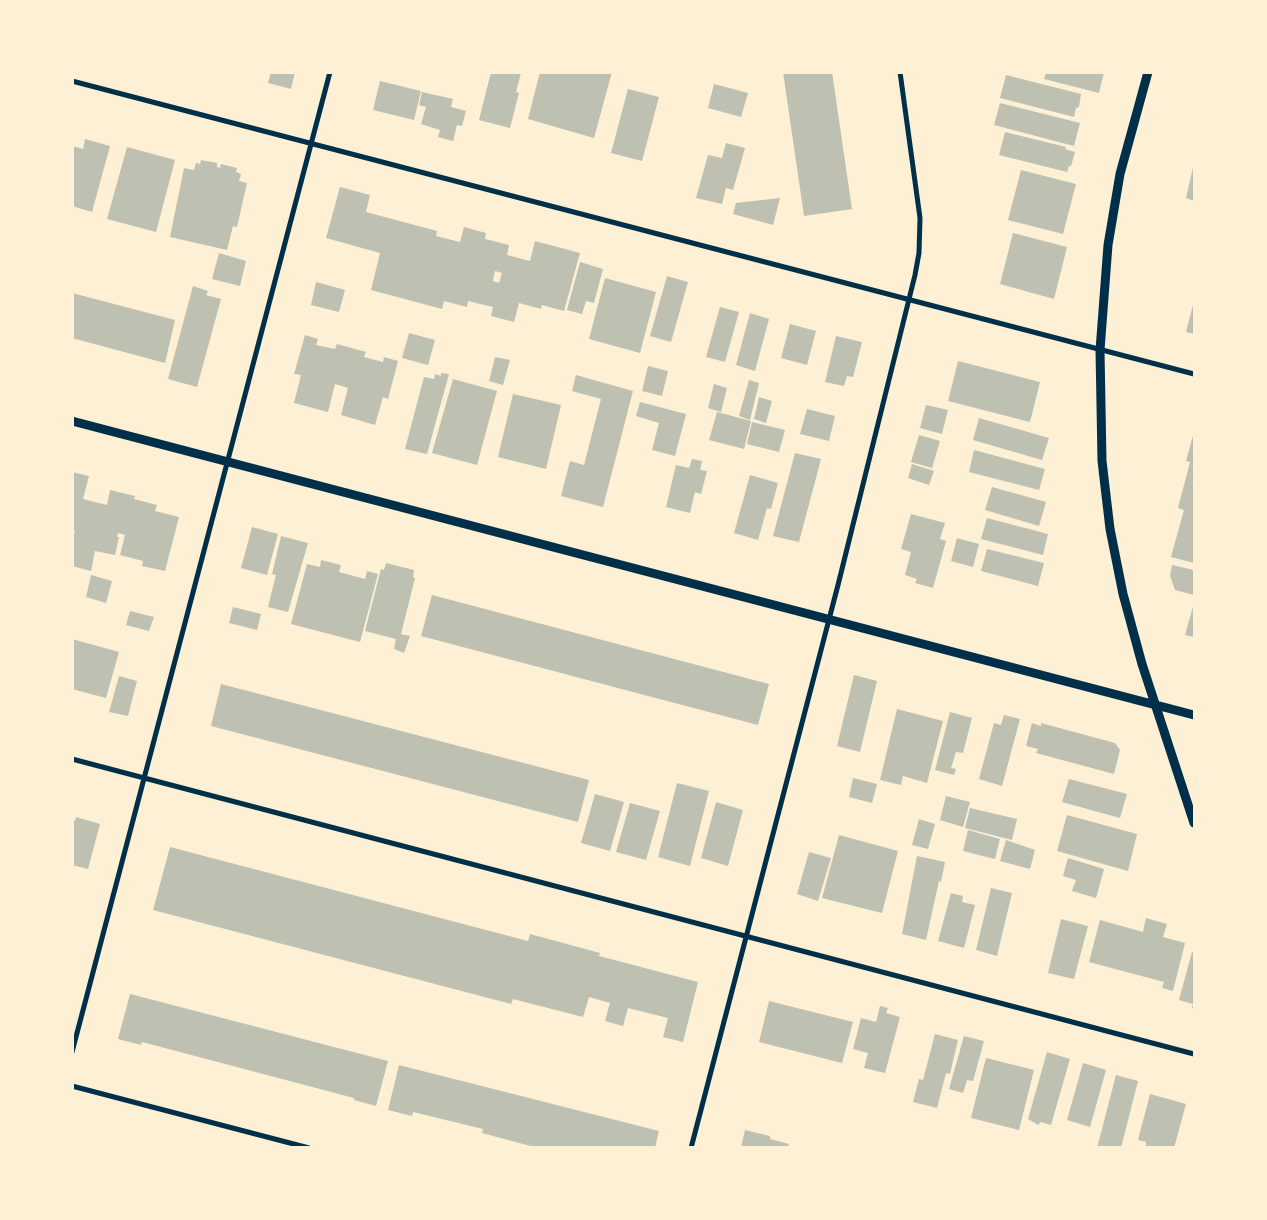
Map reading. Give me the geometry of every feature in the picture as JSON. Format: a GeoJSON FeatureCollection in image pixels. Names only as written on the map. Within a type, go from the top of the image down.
{"type":"FeatureCollection","features":[{"type":"Feature","properties":{"kind":"street"},"geometry":{"type":"LineString","coordinates":[[72,1052],[229,462],[330,72]]}},
{"type":"Feature","properties":{"kind":"street"},"geometry":{"type":"LineString","coordinates":[[691,1148],[829,618],[910,299],[919,253],[920,218],[900,72]]}},
{"type":"Feature","properties":{"kind":"street"},"geometry":{"type":"LineString","coordinates":[[1148,72],[1120,174],[1108,245],[1100,350],[1102,462],[1110,529],[1123,594],[1155,705],[1194,823]]}},
{"type":"Feature","properties":{"kind":"street"},"geometry":{"type":"LineString","coordinates":[[72,81],[1194,374]]}},
{"type":"Feature","properties":{"kind":"street"},"geometry":{"type":"LineString","coordinates":[[72,421],[1194,715]]}},
{"type":"Feature","properties":{"kind":"street"},"geometry":{"type":"LineString","coordinates":[[72,759],[1194,1054]]}},
{"type":"Feature","properties":{"kind":"street"},"geometry":{"type":"LineString","coordinates":[[72,1086],[309,1148]]}},
{"type":"Feature","properties":{"kind":"building"},"geometry":{"type":"Polygon","coordinates":[[[271,72],[295,72],[291,89],[268,83],[271,72]]]}},
{"type":"Feature","properties":{"kind":"building"},"geometry":{"type":"Polygon","coordinates":[[[491,72],[521,73],[516,92],[519,93],[510,128],[479,120],[491,72]]]}},
{"type":"Feature","properties":{"kind":"building"},"geometry":{"type":"Polygon","coordinates":[[[540,72],[612,72],[594,138],[528,119],[540,72]]]}},
{"type":"Feature","properties":{"kind":"building"},"geometry":{"type":"Polygon","coordinates":[[[783,72],[832,72],[852,209],[804,216],[783,72]]]}},
{"type":"Feature","properties":{"kind":"building"},"geometry":{"type":"Polygon","coordinates":[[[1046,72],[1104,72],[1099,93],[1044,79],[1046,72]]]}},
{"type":"Feature","properties":{"kind":"building"},"geometry":{"type":"Polygon","coordinates":[[[1006,75],[1081,94],[1079,107],[1076,108],[1074,117],[1000,98],[1006,75]]]}},
{"type":"Feature","properties":{"kind":"building"},"geometry":{"type":"Polygon","coordinates":[[[380,81],[421,91],[414,120],[373,110],[380,81]]]}},
{"type":"Feature","properties":{"kind":"building"},"geometry":{"type":"Polygon","coordinates":[[[714,84],[748,93],[741,117],[708,108],[714,84]]]}},
{"type":"Feature","properties":{"kind":"building"},"geometry":{"type":"Polygon","coordinates":[[[628,89],[659,97],[642,161],[611,153],[628,89]]]}},
{"type":"Feature","properties":{"kind":"building"},"geometry":{"type":"Polygon","coordinates":[[[422,92],[453,99],[451,107],[466,111],[462,126],[457,125],[453,141],[438,137],[440,130],[421,124],[426,107],[419,105],[422,92]]]}},
{"type":"Feature","properties":{"kind":"building"},"geometry":{"type":"Polygon","coordinates":[[[1000,103],[1080,123],[1074,146],[994,125],[1000,103]]]}},
{"type":"Feature","properties":{"kind":"building"},"geometry":{"type":"Polygon","coordinates":[[[1005,132],[1066,147],[1065,149],[1075,152],[1071,166],[1069,166],[1067,172],[999,155],[1005,132]]]}},
{"type":"Feature","properties":{"kind":"building"},"geometry":{"type":"Polygon","coordinates":[[[85,139],[110,146],[92,212],[72,206],[72,146],[83,149],[85,139]]]}},
{"type":"Feature","properties":{"kind":"building"},"geometry":{"type":"Polygon","coordinates":[[[726,143],[745,148],[733,190],[726,188],[722,204],[696,198],[708,155],[722,158],[726,143]]]}},
{"type":"Feature","properties":{"kind":"building"},"geometry":{"type":"Polygon","coordinates":[[[127,147],[175,160],[156,232],[107,219],[127,147]]]}},
{"type":"Feature","properties":{"kind":"building"},"geometry":{"type":"Polygon","coordinates":[[[201,160],[217,163],[217,167],[220,168],[221,164],[237,168],[236,172],[241,174],[239,181],[247,183],[237,227],[233,226],[227,250],[170,237],[184,168],[194,170],[196,163],[200,164],[201,160]]]}},
{"type":"Feature","properties":{"kind":"building"},"geometry":{"type":"Polygon","coordinates":[[[1194,163],[1194,201],[1186,198],[1194,163]]]}},
{"type":"Feature","properties":{"kind":"building"},"geometry":{"type":"Polygon","coordinates":[[[1021,170],[1076,184],[1063,234],[1008,220],[1021,170]]]}},
{"type":"Feature","properties":{"kind":"building"},"geometry":{"type":"Polygon","coordinates":[[[340,187],[370,195],[366,212],[437,231],[436,236],[460,242],[464,227],[486,233],[485,239],[509,245],[507,255],[530,261],[535,241],[580,253],[564,311],[542,305],[541,309],[519,303],[514,322],[491,316],[493,307],[468,301],[467,307],[444,301],[442,309],[371,290],[380,253],[326,238],[340,187]],[[495,271],[493,281],[499,283],[502,273],[495,271]]]}},
{"type":"Feature","properties":{"kind":"building"},"geometry":{"type":"Polygon","coordinates":[[[780,198],[773,225],[733,214],[736,203],[780,198]]]}},
{"type":"Feature","properties":{"kind":"building"},"geometry":{"type":"Polygon","coordinates":[[[1013,233],[1067,247],[1054,299],[1000,284],[1013,233]]]}},
{"type":"Feature","properties":{"kind":"building"},"geometry":{"type":"Polygon","coordinates":[[[219,253],[246,261],[240,286],[212,279],[219,253]]]}},
{"type":"Feature","properties":{"kind":"building"},"geometry":{"type":"Polygon","coordinates":[[[580,262],[603,269],[594,303],[586,301],[582,314],[567,310],[580,262]]]}},
{"type":"Feature","properties":{"kind":"building"},"geometry":{"type":"Polygon","coordinates":[[[667,276],[688,282],[671,342],[650,336],[667,276]]]}},
{"type":"Feature","properties":{"kind":"building"},"geometry":{"type":"Polygon","coordinates":[[[605,278],[656,292],[640,353],[589,339],[605,278]]]}},
{"type":"Feature","properties":{"kind":"building"},"geometry":{"type":"Polygon","coordinates":[[[316,282],[345,290],[339,312],[311,305],[316,282]]]}},
{"type":"Feature","properties":{"kind":"building"},"geometry":{"type":"Polygon","coordinates":[[[193,286],[208,291],[206,295],[221,299],[197,387],[168,379],[193,286]]]}},
{"type":"Feature","properties":{"kind":"building"},"geometry":{"type":"Polygon","coordinates":[[[72,293],[175,320],[165,363],[72,338],[72,293]]]}},
{"type":"Feature","properties":{"kind":"building"},"geometry":{"type":"Polygon","coordinates":[[[1194,301],[1194,334],[1186,332],[1194,301]]]}},
{"type":"Feature","properties":{"kind":"building"},"geometry":{"type":"Polygon","coordinates":[[[720,307],[739,312],[725,362],[706,357],[720,307]]]}},
{"type":"Feature","properties":{"kind":"building"},"geometry":{"type":"Polygon","coordinates":[[[750,313],[769,319],[755,371],[736,365],[750,313]]]}},
{"type":"Feature","properties":{"kind":"building"},"geometry":{"type":"Polygon","coordinates":[[[790,324],[816,331],[807,365],[781,358],[790,324]]]}},
{"type":"Feature","properties":{"kind":"building"},"geometry":{"type":"Polygon","coordinates":[[[409,333],[435,340],[428,365],[402,358],[409,333]]]}},
{"type":"Feature","properties":{"kind":"building"},"geometry":{"type":"Polygon","coordinates":[[[305,335],[318,339],[316,345],[335,349],[337,344],[366,352],[364,357],[383,362],[384,357],[398,361],[388,399],[383,397],[375,425],[341,415],[348,388],[335,384],[328,412],[294,403],[301,375],[294,374],[305,335]]]}},
{"type":"Feature","properties":{"kind":"building"},"geometry":{"type":"Polygon","coordinates":[[[836,336],[862,342],[853,377],[847,376],[844,386],[825,382],[836,336]]]}},
{"type":"Feature","properties":{"kind":"building"},"geometry":{"type":"Polygon","coordinates":[[[495,357],[510,360],[503,385],[489,381],[495,357]]]}},
{"type":"Feature","properties":{"kind":"building"},"geometry":{"type":"Polygon","coordinates":[[[958,361],[1040,382],[1030,422],[948,401],[958,361]]]}},
{"type":"Feature","properties":{"kind":"building"},"geometry":{"type":"Polygon","coordinates":[[[648,366],[668,371],[662,396],[642,391],[648,366]]]}},
{"type":"Feature","properties":{"kind":"building"},"geometry":{"type":"Polygon","coordinates":[[[441,373],[449,374],[427,454],[405,449],[424,377],[434,379],[435,374],[441,376],[441,373]]]}},
{"type":"Feature","properties":{"kind":"building"},"geometry":{"type":"Polygon","coordinates":[[[576,375],[633,391],[603,507],[561,496],[570,461],[584,465],[601,399],[572,391],[576,375]]]}},
{"type":"Feature","properties":{"kind":"building"},"geometry":{"type":"Polygon","coordinates":[[[453,379],[497,391],[477,465],[432,453],[453,379]]]}},
{"type":"Feature","properties":{"kind":"building"},"geometry":{"type":"Polygon","coordinates":[[[749,380],[759,383],[750,420],[739,416],[749,380]]]}},
{"type":"Feature","properties":{"kind":"building"},"geometry":{"type":"Polygon","coordinates":[[[714,384],[727,388],[721,412],[708,408],[714,384]]]}},
{"type":"Feature","properties":{"kind":"building"},"geometry":{"type":"Polygon","coordinates":[[[513,394],[561,405],[546,469],[498,457],[513,394]]]}},
{"type":"Feature","properties":{"kind":"building"},"geometry":{"type":"Polygon","coordinates":[[[759,397],[772,401],[766,423],[754,419],[759,397]]]}},
{"type":"Feature","properties":{"kind":"building"},"geometry":{"type":"Polygon","coordinates":[[[640,402],[686,414],[675,456],[652,450],[659,423],[636,416],[640,402]]]}},
{"type":"Feature","properties":{"kind":"building"},"geometry":{"type":"Polygon","coordinates":[[[926,405],[948,410],[942,434],[920,428],[926,405]]]}},
{"type":"Feature","properties":{"kind":"building"},"geometry":{"type":"Polygon","coordinates":[[[807,409],[835,416],[829,441],[800,434],[807,409]]]}},
{"type":"Feature","properties":{"kind":"building"},"geometry":{"type":"Polygon","coordinates":[[[717,412],[751,421],[744,449],[709,440],[717,412]]]}},
{"type":"Feature","properties":{"kind":"building"},"geometry":{"type":"Polygon","coordinates":[[[979,418],[1049,438],[1042,460],[973,440],[979,418]]]}},
{"type":"Feature","properties":{"kind":"building"},"geometry":{"type":"Polygon","coordinates":[[[752,422],[785,430],[779,452],[747,444],[752,422]]]}},
{"type":"Feature","properties":{"kind":"building"},"geometry":{"type":"Polygon","coordinates":[[[1194,432],[1194,563],[1171,557],[1184,510],[1178,508],[1190,462],[1186,461],[1194,432]]]}},
{"type":"Feature","properties":{"kind":"building"},"geometry":{"type":"Polygon","coordinates":[[[919,435],[940,441],[932,468],[911,462],[919,435]]]}},
{"type":"Feature","properties":{"kind":"building"},"geometry":{"type":"Polygon","coordinates":[[[974,450],[1045,469],[1039,490],[969,472],[974,450]]]}},
{"type":"Feature","properties":{"kind":"building"},"geometry":{"type":"Polygon","coordinates":[[[795,453],[821,459],[799,542],[773,536],[795,453]]]}},
{"type":"Feature","properties":{"kind":"building"},"geometry":{"type":"Polygon","coordinates":[[[692,459],[702,461],[700,470],[707,471],[701,494],[695,492],[690,513],[666,507],[676,465],[689,468],[692,459]]]}},
{"type":"Feature","properties":{"kind":"building"},"geometry":{"type":"Polygon","coordinates":[[[912,464],[934,471],[929,485],[908,478],[912,464]]]}},
{"type":"Feature","properties":{"kind":"building"},"geometry":{"type":"Polygon","coordinates":[[[72,472],[89,476],[83,499],[107,505],[110,490],[135,496],[134,499],[157,505],[155,511],[179,517],[165,571],[142,566],[143,561],[120,555],[125,535],[118,533],[117,537],[119,537],[115,555],[95,551],[91,571],[72,566],[72,542],[75,531],[72,530],[72,472]]]}},
{"type":"Feature","properties":{"kind":"building"},"geometry":{"type":"Polygon","coordinates":[[[750,475],[778,483],[771,509],[767,508],[758,540],[734,533],[750,475]]]}},
{"type":"Feature","properties":{"kind":"building"},"geometry":{"type":"Polygon","coordinates":[[[992,487],[1046,502],[1039,526],[985,510],[992,487]]]}},
{"type":"Feature","properties":{"kind":"building"},"geometry":{"type":"Polygon","coordinates":[[[911,514],[945,523],[940,539],[946,541],[933,588],[915,583],[917,579],[905,575],[911,552],[901,549],[911,514]]]}},
{"type":"Feature","properties":{"kind":"building"},"geometry":{"type":"Polygon","coordinates":[[[987,518],[1048,534],[1043,555],[981,539],[987,518]]]}},
{"type":"Feature","properties":{"kind":"building"},"geometry":{"type":"Polygon","coordinates":[[[252,527],[278,534],[267,575],[241,568],[252,527]]]}},
{"type":"Feature","properties":{"kind":"building"},"geometry":{"type":"Polygon","coordinates":[[[281,536],[308,543],[288,612],[268,607],[276,575],[272,574],[281,536]]]}},
{"type":"Feature","properties":{"kind":"building"},"geometry":{"type":"Polygon","coordinates":[[[957,538],[979,544],[973,567],[951,561],[957,538]]]}},
{"type":"Feature","properties":{"kind":"building"},"geometry":{"type":"Polygon","coordinates":[[[987,549],[1044,563],[1038,586],[981,571],[987,549]]]}},
{"type":"Feature","properties":{"kind":"building"},"geometry":{"type":"Polygon","coordinates":[[[321,560],[341,565],[339,572],[365,579],[367,571],[378,574],[360,642],[291,624],[307,564],[320,567],[321,560]]]}},
{"type":"Feature","properties":{"kind":"building"},"geometry":{"type":"Polygon","coordinates":[[[386,563],[414,570],[413,577],[415,578],[401,634],[410,636],[404,653],[394,649],[396,639],[365,631],[381,569],[384,570],[386,563]]]}},
{"type":"Feature","properties":{"kind":"building"},"geometry":{"type":"Polygon","coordinates":[[[1172,565],[1194,570],[1194,595],[1175,590],[1170,576],[1172,565]]]}},
{"type":"Feature","properties":{"kind":"building"},"geometry":{"type":"Polygon","coordinates":[[[91,575],[112,581],[106,603],[86,597],[91,575]]]}},
{"type":"Feature","properties":{"kind":"building"},"geometry":{"type":"Polygon","coordinates":[[[432,595],[769,684],[758,725],[421,636],[432,595]]]}},
{"type":"Feature","properties":{"kind":"building"},"geometry":{"type":"Polygon","coordinates":[[[1194,603],[1194,637],[1185,635],[1194,603]]]}},
{"type":"Feature","properties":{"kind":"building"},"geometry":{"type":"Polygon","coordinates":[[[233,607],[261,614],[257,630],[229,623],[233,607]]]}},
{"type":"Feature","properties":{"kind":"building"},"geometry":{"type":"Polygon","coordinates":[[[130,611],[154,617],[149,631],[126,625],[130,611]]]}},
{"type":"Feature","properties":{"kind":"building"},"geometry":{"type":"Polygon","coordinates":[[[72,639],[119,652],[106,698],[72,689],[72,639]]]}},
{"type":"Feature","properties":{"kind":"building"},"geometry":{"type":"Polygon","coordinates":[[[854,675],[877,681],[860,752],[837,746],[854,675]]]}},
{"type":"Feature","properties":{"kind":"building"},"geometry":{"type":"Polygon","coordinates":[[[119,676],[137,681],[128,716],[109,712],[119,676]]]}},
{"type":"Feature","properties":{"kind":"building"},"geometry":{"type":"Polygon","coordinates":[[[221,684],[589,780],[578,822],[211,726],[221,684]]]}},
{"type":"Feature","properties":{"kind":"building"},"geometry":{"type":"Polygon","coordinates":[[[897,709],[943,721],[927,783],[903,776],[901,785],[880,780],[897,709]]]}},
{"type":"Feature","properties":{"kind":"building"},"geometry":{"type":"Polygon","coordinates":[[[950,712],[972,718],[963,753],[956,752],[951,768],[956,769],[954,775],[935,770],[950,712]]]}},
{"type":"Feature","properties":{"kind":"building"},"geometry":{"type":"Polygon","coordinates":[[[1004,715],[1020,719],[1002,786],[979,779],[994,723],[1001,725],[1004,715]]]}},
{"type":"Feature","properties":{"kind":"building"},"geometry":{"type":"Polygon","coordinates":[[[1032,723],[1041,726],[1041,723],[1115,743],[1120,750],[1114,774],[1036,753],[1038,749],[1026,746],[1032,723]]]}},
{"type":"Feature","properties":{"kind":"building"},"geometry":{"type":"Polygon","coordinates":[[[853,778],[877,784],[872,803],[849,797],[853,778]]]}},
{"type":"Feature","properties":{"kind":"building"},"geometry":{"type":"Polygon","coordinates":[[[1069,779],[1127,794],[1120,818],[1062,802],[1069,779]]]}},
{"type":"Feature","properties":{"kind":"building"},"geometry":{"type":"Polygon","coordinates":[[[677,783],[709,791],[690,866],[658,857],[677,783]]]}},
{"type":"Feature","properties":{"kind":"building"},"geometry":{"type":"Polygon","coordinates":[[[595,794],[624,802],[610,851],[581,843],[595,794]]]}},
{"type":"Feature","properties":{"kind":"building"},"geometry":{"type":"Polygon","coordinates":[[[946,796],[970,802],[963,827],[940,820],[946,796]]]}},
{"type":"Feature","properties":{"kind":"building"},"geometry":{"type":"Polygon","coordinates":[[[716,802],[743,810],[728,866],[701,858],[716,802]]]}},
{"type":"Feature","properties":{"kind":"building"},"geometry":{"type":"Polygon","coordinates":[[[630,803],[660,811],[646,860],[616,852],[630,803]]]}},
{"type":"Feature","properties":{"kind":"building"},"geometry":{"type":"Polygon","coordinates":[[[970,808],[1017,819],[1012,840],[965,828],[970,808]]]}},
{"type":"Feature","properties":{"kind":"building"},"geometry":{"type":"Polygon","coordinates":[[[1067,815],[1137,834],[1128,871],[1057,851],[1067,815]]]}},
{"type":"Feature","properties":{"kind":"building"},"geometry":{"type":"Polygon","coordinates":[[[76,817],[100,824],[88,869],[72,865],[72,821],[75,821],[76,817]]]}},
{"type":"Feature","properties":{"kind":"building"},"geometry":{"type":"Polygon","coordinates":[[[919,819],[935,824],[928,849],[912,845],[919,819]]]}},
{"type":"Feature","properties":{"kind":"building"},"geometry":{"type":"Polygon","coordinates":[[[968,830],[1000,839],[995,859],[963,851],[968,830]]]}},
{"type":"Feature","properties":{"kind":"building"},"geometry":{"type":"Polygon","coordinates":[[[839,835],[898,851],[882,913],[822,898],[839,835]]]}},
{"type":"Feature","properties":{"kind":"building"},"geometry":{"type":"Polygon","coordinates":[[[1006,840],[1035,850],[1030,869],[1000,861],[1006,840]]]}},
{"type":"Feature","properties":{"kind":"building"},"geometry":{"type":"Polygon","coordinates":[[[170,847],[528,941],[530,934],[600,953],[599,956],[698,982],[683,1042],[663,1037],[668,1018],[628,1008],[623,1026],[605,1021],[610,1003],[589,997],[583,1017],[513,999],[511,1004],[153,910],[170,847]]]}},
{"type":"Feature","properties":{"kind":"building"},"geometry":{"type":"Polygon","coordinates":[[[809,852],[831,858],[818,901],[797,894],[809,852]]]}},
{"type":"Feature","properties":{"kind":"building"},"geometry":{"type":"Polygon","coordinates":[[[917,856],[945,862],[926,940],[902,934],[917,856]]]}},
{"type":"Feature","properties":{"kind":"building"},"geometry":{"type":"Polygon","coordinates":[[[1068,858],[1104,869],[1096,898],[1072,891],[1076,880],[1063,876],[1068,858]]]}},
{"type":"Feature","properties":{"kind":"building"},"geometry":{"type":"Polygon","coordinates":[[[991,888],[1012,893],[997,956],[976,950],[991,888]]]}},
{"type":"Feature","properties":{"kind":"building"},"geometry":{"type":"Polygon","coordinates":[[[951,893],[963,896],[962,902],[975,905],[964,948],[938,941],[951,893]]]}},
{"type":"Feature","properties":{"kind":"building"},"geometry":{"type":"Polygon","coordinates":[[[1146,918],[1167,924],[1163,937],[1185,943],[1173,991],[1162,988],[1164,982],[1089,962],[1100,920],[1143,932],[1146,918]]]}},
{"type":"Feature","properties":{"kind":"building"},"geometry":{"type":"Polygon","coordinates":[[[1061,919],[1088,926],[1074,979],[1048,973],[1061,919]]]}},
{"type":"Feature","properties":{"kind":"building"},"geometry":{"type":"Polygon","coordinates":[[[1192,952],[1194,953],[1194,1009],[1192,1008],[1193,1004],[1179,1000],[1192,952]]]}},
{"type":"Feature","properties":{"kind":"building"},"geometry":{"type":"Polygon","coordinates":[[[130,994],[388,1061],[376,1106],[354,1100],[354,1098],[142,1042],[141,1045],[118,1039],[130,994]]]}},
{"type":"Feature","properties":{"kind":"building"},"geometry":{"type":"Polygon","coordinates":[[[769,1001],[853,1022],[842,1063],[759,1042],[769,1001]]]}},
{"type":"Feature","properties":{"kind":"building"},"geometry":{"type":"Polygon","coordinates":[[[880,1006],[888,1008],[886,1013],[900,1017],[885,1073],[864,1068],[868,1053],[853,1049],[861,1018],[876,1022],[880,1006]]]}},
{"type":"Feature","properties":{"kind":"building"},"geometry":{"type":"Polygon","coordinates":[[[935,1034],[958,1040],[950,1074],[946,1073],[937,1108],[913,1102],[919,1079],[923,1080],[935,1034]]]}},
{"type":"Feature","properties":{"kind":"building"},"geometry":{"type":"Polygon","coordinates":[[[964,1036],[984,1041],[973,1081],[967,1080],[963,1093],[949,1089],[964,1036]]]}},
{"type":"Feature","properties":{"kind":"building"},"geometry":{"type":"Polygon","coordinates":[[[1047,1052],[1070,1059],[1051,1125],[1041,1122],[1038,1125],[1028,1119],[1047,1052]]]}},
{"type":"Feature","properties":{"kind":"building"},"geometry":{"type":"Polygon","coordinates":[[[986,1058],[1034,1070],[1019,1130],[971,1118],[986,1058]]]}},
{"type":"Feature","properties":{"kind":"building"},"geometry":{"type":"Polygon","coordinates":[[[1083,1063],[1106,1070],[1090,1127],[1067,1120],[1083,1063]]]}},
{"type":"Feature","properties":{"kind":"building"},"geometry":{"type":"Polygon","coordinates":[[[399,1065],[659,1131],[655,1148],[538,1148],[482,1133],[483,1129],[413,1112],[412,1116],[388,1110],[399,1065]]]}},
{"type":"Feature","properties":{"kind":"building"},"geometry":{"type":"Polygon","coordinates":[[[1116,1075],[1138,1081],[1121,1148],[1097,1148],[1116,1075]]]}},
{"type":"Feature","properties":{"kind":"building"},"geometry":{"type":"Polygon","coordinates":[[[1150,1094],[1186,1104],[1174,1148],[1146,1148],[1146,1142],[1138,1140],[1150,1094]]]}},
{"type":"Feature","properties":{"kind":"building"},"geometry":{"type":"Polygon","coordinates":[[[745,1130],[770,1136],[770,1139],[789,1144],[788,1148],[741,1148],[745,1130]]]}}]}
